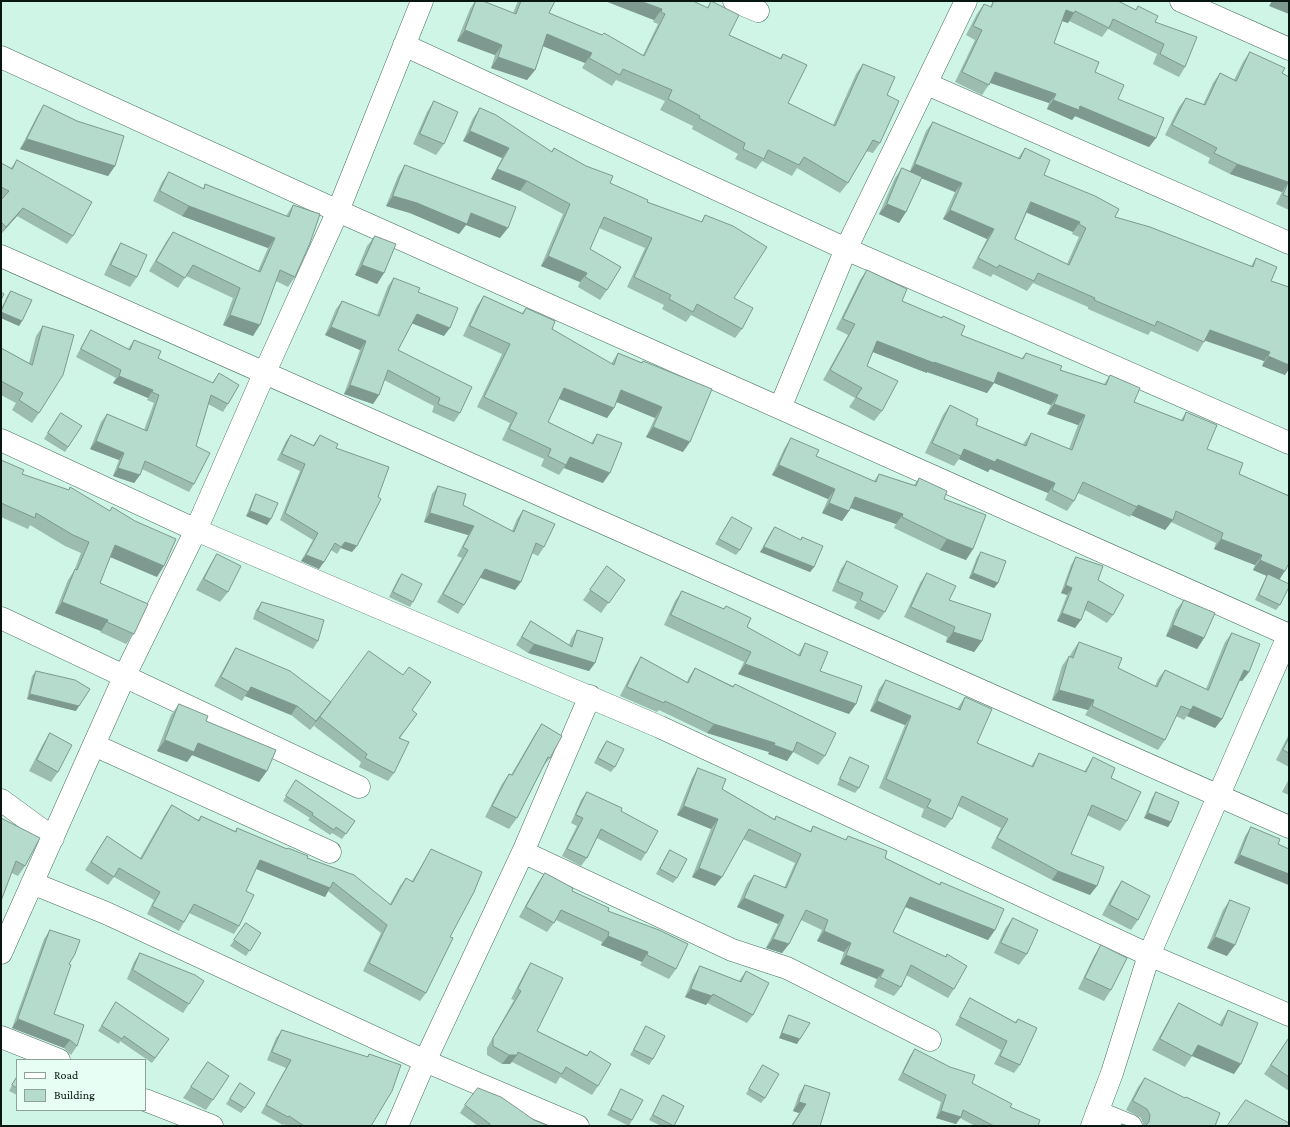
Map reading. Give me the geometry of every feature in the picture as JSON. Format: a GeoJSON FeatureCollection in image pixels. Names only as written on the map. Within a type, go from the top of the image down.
{"type":"FeatureCollection","features":[{"type":"Feature","properties":{"kind":"street"},"geometry":{"type":"LineString","coordinates":[[1,953],[125,675],[196,530],[264,374],[338,211],[422,1]]}},
{"type":"Feature","properties":{"kind":"street"},"geometry":{"type":"LineString","coordinates":[[734,1],[758,11]]}},
{"type":"Feature","properties":{"kind":"street"},"geometry":{"type":"LineString","coordinates":[[780,408],[846,249],[966,1]]}},
{"type":"Feature","properties":{"kind":"street"},"geometry":{"type":"LineString","coordinates":[[1181,1],[1289,49]]}},
{"type":"Feature","properties":{"kind":"street"},"geometry":{"type":"LineString","coordinates":[[404,44],[846,249],[1289,443]]}},
{"type":"Feature","properties":{"kind":"street"},"geometry":{"type":"LineString","coordinates":[[1,57],[338,211],[1289,635],[1149,955],[1112,1073],[1094,1119],[1130,1126]]}},
{"type":"Feature","properties":{"kind":"street"},"geometry":{"type":"LineString","coordinates":[[927,84],[1289,243]]}},
{"type":"Feature","properties":{"kind":"street"},"geometry":{"type":"LineString","coordinates":[[1,256],[1218,797],[1289,827]]}},
{"type":"Feature","properties":{"kind":"street"},"geometry":{"type":"LineString","coordinates":[[1,440],[196,530],[667,730],[1149,955],[1289,1015]]}},
{"type":"Feature","properties":{"kind":"street"},"geometry":{"type":"LineString","coordinates":[[1,618],[125,675],[358,787]]}},
{"type":"Feature","properties":{"kind":"street"},"geometry":{"type":"LineString","coordinates":[[397,1126],[425,1061],[524,852],[590,696]]}},
{"type":"Feature","properties":{"kind":"street"},"geometry":{"type":"LineString","coordinates":[[94,745],[330,852]]}},
{"type":"Feature","properties":{"kind":"street"},"geometry":{"type":"LineString","coordinates":[[1,800],[53,838]]}},
{"type":"Feature","properties":{"kind":"street"},"geometry":{"type":"LineString","coordinates":[[524,852],[732,950],[787,968],[930,1040]]}},
{"type":"Feature","properties":{"kind":"street"},"geometry":{"type":"LineString","coordinates":[[32,883],[113,917],[425,1061],[578,1126]]}},
{"type":"Feature","properties":{"kind":"street"},"geometry":{"type":"LineString","coordinates":[[1,1037],[56,1059]]}},
{"type":"Feature","properties":{"kind":"street"},"geometry":{"type":"LineString","coordinates":[[146,1100],[212,1126]]}},
{"type":"Feature","properties":{"kind":"building"},"geometry":{"type":"Polygon","coordinates":[[[476,1],[483,1],[516,14],[521,1],[555,1],[549,13],[602,35],[604,33],[644,56],[665,14],[661,12],[662,9],[640,1],[693,1],[708,8],[711,1],[739,15],[729,35],[781,59],[783,54],[807,65],[788,103],[835,126],[863,64],[895,77],[887,95],[899,101],[880,143],[873,140],[848,183],[804,157],[799,165],[768,150],[764,159],[743,149],[745,143],[668,99],[672,90],[623,69],[620,75],[589,58],[592,53],[547,34],[535,70],[498,57],[502,45],[465,30],[476,1]]]}},
{"type":"Feature","properties":{"kind":"building"},"geometry":{"type":"Polygon","coordinates":[[[994,1],[1118,1],[1136,10],[1138,6],[1158,16],[1155,22],[1197,37],[1185,67],[1160,54],[1164,44],[1113,19],[1109,28],[1075,11],[1074,13],[1066,10],[1054,43],[1099,62],[1095,72],[1124,85],[1118,99],[1164,118],[1156,138],[1080,106],[1079,110],[1053,100],[1056,94],[995,72],[989,85],[962,72],[982,30],[973,26],[984,4],[991,7],[994,1]]]}},
{"type":"Feature","properties":{"kind":"building"},"geometry":{"type":"Polygon","coordinates":[[[1250,52],[1285,68],[1282,73],[1289,77],[1289,197],[1283,195],[1288,182],[1237,164],[1214,153],[1217,148],[1172,125],[1186,98],[1205,105],[1220,73],[1236,81],[1250,52]]]}},
{"type":"Feature","properties":{"kind":"building"},"geometry":{"type":"Polygon","coordinates":[[[434,101],[458,112],[444,144],[420,134],[434,101]]]}},
{"type":"Feature","properties":{"kind":"building"},"geometry":{"type":"Polygon","coordinates":[[[44,105],[77,121],[124,136],[115,166],[27,139],[44,105]]]}},
{"type":"Feature","properties":{"kind":"building"},"geometry":{"type":"Polygon","coordinates":[[[480,108],[496,115],[552,152],[554,148],[586,166],[613,176],[610,183],[648,200],[647,202],[702,222],[705,215],[733,226],[767,247],[734,298],[753,308],[742,329],[697,304],[693,312],[669,299],[671,295],[634,277],[652,238],[604,217],[590,249],[621,267],[607,290],[585,277],[587,273],[548,256],[570,204],[527,181],[497,169],[509,148],[470,131],[480,108]]]}},
{"type":"Feature","properties":{"kind":"building"},"geometry":{"type":"Polygon","coordinates":[[[933,122],[1020,159],[1025,148],[1050,160],[1044,175],[1095,196],[1119,209],[1115,217],[1150,227],[1253,267],[1256,258],[1277,267],[1271,281],[1289,287],[1289,365],[1268,356],[1270,352],[1210,330],[1204,342],[1157,321],[1155,326],[1094,300],[1095,298],[1038,273],[1034,281],[999,265],[997,268],[978,258],[994,229],[950,210],[962,183],[915,164],[933,122]],[[1031,202],[1015,239],[1069,265],[1086,228],[1079,224],[1080,222],[1031,202]]]}},
{"type":"Feature","properties":{"kind":"building"},"geometry":{"type":"Polygon","coordinates":[[[17,160],[92,202],[73,236],[23,208],[6,227],[1,222],[1,200],[9,191],[1,187],[1,163],[12,169],[17,160]]]}},
{"type":"Feature","properties":{"kind":"building"},"geometry":{"type":"Polygon","coordinates":[[[405,165],[516,207],[508,228],[471,213],[467,224],[417,203],[393,196],[405,165]]]}},
{"type":"Feature","properties":{"kind":"building"},"geometry":{"type":"Polygon","coordinates":[[[902,168],[922,177],[906,212],[887,204],[902,168]]]}},
{"type":"Feature","properties":{"kind":"building"},"geometry":{"type":"Polygon","coordinates":[[[169,172],[204,189],[205,184],[289,217],[293,205],[320,214],[310,243],[295,277],[280,270],[260,325],[230,315],[240,288],[193,265],[185,278],[156,261],[173,232],[260,272],[275,238],[189,206],[160,191],[169,172]]]}},
{"type":"Feature","properties":{"kind":"building"},"geometry":{"type":"Polygon","coordinates":[[[375,236],[396,244],[384,273],[362,265],[375,236]]]}},
{"type":"Feature","properties":{"kind":"building"},"geometry":{"type":"Polygon","coordinates":[[[121,243],[147,255],[137,277],[111,265],[121,243]]]}},
{"type":"Feature","properties":{"kind":"building"},"geometry":{"type":"Polygon","coordinates":[[[867,270],[907,289],[902,301],[965,326],[961,335],[1023,359],[1026,353],[1062,366],[1060,370],[1106,385],[1110,375],[1140,388],[1134,402],[1183,421],[1186,412],[1217,425],[1207,449],[1243,463],[1239,474],[1289,496],[1289,563],[1285,571],[1260,560],[1262,555],[1221,539],[1223,533],[1176,511],[1173,520],[1138,505],[1137,507],[1083,482],[1074,501],[1052,490],[1055,483],[997,459],[995,462],[964,449],[961,456],[932,443],[950,405],[978,419],[976,425],[1026,446],[1031,433],[1072,450],[1085,415],[1054,404],[1058,395],[998,372],[994,383],[934,363],[877,341],[867,366],[898,381],[882,411],[856,397],[862,388],[830,370],[855,324],[843,319],[867,270]]]}},
{"type":"Feature","properties":{"kind":"building"},"geometry":{"type":"Polygon","coordinates":[[[394,278],[420,288],[418,292],[458,308],[450,328],[417,314],[398,350],[472,387],[460,413],[438,404],[440,398],[388,370],[379,395],[350,385],[366,341],[331,327],[342,301],[379,316],[394,278]]]}},
{"type":"Feature","properties":{"kind":"building"},"geometry":{"type":"Polygon","coordinates":[[[11,291],[32,300],[22,321],[1,312],[11,291]]]}},
{"type":"Feature","properties":{"kind":"building"},"geometry":{"type":"Polygon","coordinates":[[[1,292],[4,294],[1,300],[1,292]]]}},
{"type":"Feature","properties":{"kind":"building"},"geometry":{"type":"Polygon","coordinates":[[[484,296],[523,314],[526,308],[555,321],[552,329],[614,365],[618,353],[642,363],[643,361],[712,389],[690,442],[653,427],[662,407],[621,390],[614,408],[564,388],[548,422],[593,444],[597,434],[622,443],[610,473],[570,457],[566,465],[548,456],[551,449],[509,429],[517,413],[484,397],[510,344],[470,326],[484,296]]]}},
{"type":"Feature","properties":{"kind":"building"},"geometry":{"type":"Polygon","coordinates":[[[43,326],[74,335],[63,375],[39,413],[19,400],[23,393],[1,381],[1,348],[32,365],[43,326]]]}},
{"type":"Feature","properties":{"kind":"building"},"geometry":{"type":"Polygon","coordinates":[[[91,330],[130,350],[134,340],[161,351],[158,358],[213,383],[219,373],[239,385],[228,404],[211,395],[196,446],[210,453],[194,484],[145,461],[140,475],[118,468],[124,453],[96,441],[107,414],[147,431],[159,395],[152,392],[153,390],[119,376],[121,370],[81,349],[91,330]]]}},
{"type":"Feature","properties":{"kind":"building"},"geometry":{"type":"Polygon","coordinates":[[[61,413],[82,426],[68,447],[48,433],[61,413]]]}},
{"type":"Feature","properties":{"kind":"building"},"geometry":{"type":"Polygon","coordinates":[[[291,435],[314,446],[320,435],[338,444],[336,448],[389,467],[378,497],[381,499],[357,546],[345,542],[341,547],[335,543],[324,562],[306,555],[318,533],[285,513],[305,464],[282,454],[291,435]]]}},
{"type":"Feature","properties":{"kind":"building"},"geometry":{"type":"Polygon","coordinates":[[[791,438],[819,450],[816,456],[876,482],[879,474],[916,486],[919,478],[947,491],[944,499],[986,515],[973,549],[947,539],[902,517],[903,514],[855,497],[849,511],[829,503],[835,489],[779,465],[791,438]]]}},
{"type":"Feature","properties":{"kind":"building"},"geometry":{"type":"Polygon","coordinates":[[[1,460],[24,470],[22,474],[69,490],[70,487],[110,511],[112,507],[135,521],[176,539],[164,566],[115,545],[100,583],[148,604],[134,634],[107,622],[108,620],[62,602],[75,569],[77,570],[89,542],[73,535],[36,513],[35,518],[1,503],[1,460]]]}},
{"type":"Feature","properties":{"kind":"building"},"geometry":{"type":"Polygon","coordinates":[[[438,486],[466,494],[463,505],[514,532],[523,510],[555,524],[544,547],[536,543],[521,582],[485,569],[464,605],[443,594],[468,550],[463,547],[474,526],[430,513],[438,486]]]}},
{"type":"Feature","properties":{"kind":"building"},"geometry":{"type":"Polygon","coordinates":[[[256,494],[278,503],[271,519],[250,511],[256,494]]]}},
{"type":"Feature","properties":{"kind":"building"},"geometry":{"type":"Polygon","coordinates":[[[732,517],[752,528],[740,550],[719,539],[732,517]]]}},
{"type":"Feature","properties":{"kind":"building"},"geometry":{"type":"Polygon","coordinates":[[[775,527],[801,540],[802,537],[823,546],[814,567],[764,547],[775,527]]]}},
{"type":"Feature","properties":{"kind":"building"},"geometry":{"type":"Polygon","coordinates":[[[981,552],[1006,561],[998,583],[973,573],[981,552]]]}},
{"type":"Feature","properties":{"kind":"building"},"geometry":{"type":"Polygon","coordinates":[[[217,554],[241,566],[228,592],[204,579],[217,554]]]}},
{"type":"Feature","properties":{"kind":"building"},"geometry":{"type":"Polygon","coordinates":[[[1076,557],[1103,566],[1098,580],[1124,595],[1113,615],[1088,601],[1081,620],[1062,613],[1072,588],[1066,585],[1076,557]]]}},
{"type":"Feature","properties":{"kind":"building"},"geometry":{"type":"Polygon","coordinates":[[[847,561],[898,586],[885,612],[860,600],[863,593],[838,582],[847,561]]]}},
{"type":"Feature","properties":{"kind":"building"},"geometry":{"type":"Polygon","coordinates":[[[607,566],[625,580],[609,603],[590,590],[607,566]]]}},
{"type":"Feature","properties":{"kind":"building"},"geometry":{"type":"Polygon","coordinates":[[[927,573],[956,586],[949,600],[991,614],[982,641],[953,632],[955,627],[911,607],[927,573]]]}},
{"type":"Feature","properties":{"kind":"building"},"geometry":{"type":"Polygon","coordinates":[[[402,574],[422,584],[413,602],[393,592],[402,574]]]}},
{"type":"Feature","properties":{"kind":"building"},"geometry":{"type":"Polygon","coordinates":[[[1268,574],[1289,584],[1280,605],[1259,595],[1268,574]]]}},
{"type":"Feature","properties":{"kind":"building"},"geometry":{"type":"Polygon","coordinates":[[[682,591],[724,609],[726,606],[751,618],[747,627],[800,656],[805,643],[828,652],[820,671],[862,686],[856,704],[745,664],[751,652],[671,615],[682,591]]]}},
{"type":"Feature","properties":{"kind":"building"},"geometry":{"type":"Polygon","coordinates":[[[1184,600],[1215,613],[1204,638],[1173,625],[1184,600]]]}},
{"type":"Feature","properties":{"kind":"building"},"geometry":{"type":"Polygon","coordinates":[[[262,602],[324,620],[318,641],[258,611],[262,602]]]}},
{"type":"Feature","properties":{"kind":"building"},"geometry":{"type":"Polygon","coordinates":[[[531,621],[572,647],[577,630],[603,638],[595,663],[534,644],[522,637],[531,621]]]}},
{"type":"Feature","properties":{"kind":"building"},"geometry":{"type":"Polygon","coordinates":[[[1232,633],[1260,644],[1249,672],[1244,670],[1222,719],[1193,706],[1191,710],[1181,706],[1165,740],[1092,706],[1094,700],[1059,690],[1069,656],[1073,658],[1079,642],[1122,658],[1118,668],[1157,687],[1165,670],[1208,690],[1232,633]]]}},
{"type":"Feature","properties":{"kind":"building"},"geometry":{"type":"Polygon","coordinates":[[[236,648],[290,671],[331,702],[316,721],[297,706],[251,687],[248,692],[221,677],[236,648]]]}},
{"type":"Feature","properties":{"kind":"building"},"geometry":{"type":"Polygon","coordinates":[[[369,651],[403,675],[409,667],[431,682],[412,710],[417,714],[399,738],[409,742],[394,773],[365,758],[367,754],[320,717],[369,651]]]}},
{"type":"Feature","properties":{"kind":"building"},"geometry":{"type":"Polygon","coordinates":[[[641,657],[688,683],[695,668],[733,687],[735,684],[836,733],[825,756],[797,742],[793,752],[774,745],[775,743],[714,724],[665,701],[664,703],[627,687],[641,657]]]}},
{"type":"Feature","properties":{"kind":"building"},"geometry":{"type":"Polygon","coordinates":[[[36,671],[75,680],[90,689],[79,706],[30,694],[36,671]]]}},
{"type":"Feature","properties":{"kind":"building"},"geometry":{"type":"Polygon","coordinates":[[[886,680],[960,710],[965,697],[992,709],[977,743],[1033,767],[1039,753],[1086,772],[1093,757],[1115,768],[1111,778],[1141,792],[1127,821],[1092,805],[1071,854],[1104,867],[1097,886],[1058,871],[997,838],[1008,819],[962,796],[952,819],[927,807],[931,800],[886,779],[911,716],[877,701],[886,680]]]}},
{"type":"Feature","properties":{"kind":"building"},"geometry":{"type":"Polygon","coordinates":[[[179,704],[208,716],[206,721],[276,750],[267,771],[198,743],[194,752],[165,740],[179,704]]]}},
{"type":"Feature","properties":{"kind":"building"},"geometry":{"type":"Polygon","coordinates":[[[542,724],[562,736],[550,758],[548,757],[517,818],[492,806],[509,774],[512,775],[542,724]]]}},
{"type":"Feature","properties":{"kind":"building"},"geometry":{"type":"Polygon","coordinates":[[[50,733],[72,745],[58,772],[37,760],[50,733]]]}},
{"type":"Feature","properties":{"kind":"building"},"geometry":{"type":"Polygon","coordinates":[[[1289,738],[1289,753],[1283,750],[1289,738]]]}},
{"type":"Feature","properties":{"kind":"building"},"geometry":{"type":"Polygon","coordinates":[[[607,741],[624,749],[615,767],[598,758],[607,741]]]}},
{"type":"Feature","properties":{"kind":"building"},"geometry":{"type":"Polygon","coordinates":[[[850,757],[869,766],[859,788],[840,779],[850,757]]]}},
{"type":"Feature","properties":{"kind":"building"},"geometry":{"type":"Polygon","coordinates":[[[698,768],[726,779],[722,789],[775,820],[776,816],[811,832],[813,826],[846,840],[848,836],[887,851],[885,858],[940,885],[941,882],[1004,909],[995,930],[910,897],[893,932],[946,957],[947,954],[967,966],[954,989],[911,965],[901,987],[880,977],[884,970],[846,955],[851,943],[824,931],[828,920],[806,910],[789,944],[773,939],[784,915],[744,898],[754,875],[786,888],[801,854],[749,829],[722,877],[699,868],[718,819],[684,806],[698,768]]]}},
{"type":"Feature","properties":{"kind":"building"},"geometry":{"type":"Polygon","coordinates":[[[296,780],[355,821],[346,834],[336,827],[334,830],[312,815],[313,813],[286,796],[296,780]]]}},
{"type":"Feature","properties":{"kind":"building"},"geometry":{"type":"Polygon","coordinates":[[[587,792],[622,808],[621,811],[658,831],[646,853],[601,829],[587,858],[567,849],[583,818],[576,815],[587,792]]]}},
{"type":"Feature","properties":{"kind":"building"},"geometry":{"type":"Polygon","coordinates":[[[1156,792],[1179,802],[1171,822],[1148,813],[1156,792]]]}},
{"type":"Feature","properties":{"kind":"building"},"geometry":{"type":"Polygon","coordinates":[[[172,805],[199,821],[201,816],[236,832],[237,828],[308,856],[307,858],[354,875],[391,905],[406,878],[413,882],[431,849],[482,872],[474,892],[450,937],[453,938],[426,993],[369,963],[387,925],[333,882],[330,888],[260,860],[246,891],[254,895],[239,926],[194,904],[184,922],[152,906],[160,892],[119,868],[114,877],[91,862],[107,836],[141,859],[172,805]]]}},
{"type":"Feature","properties":{"kind":"building"},"geometry":{"type":"Polygon","coordinates":[[[1,818],[40,838],[25,866],[16,861],[1,901],[1,818]]]}},
{"type":"Feature","properties":{"kind":"building"},"geometry":{"type":"Polygon","coordinates":[[[1251,827],[1280,839],[1278,844],[1289,849],[1289,874],[1240,855],[1251,827]]]}},
{"type":"Feature","properties":{"kind":"building"},"geometry":{"type":"Polygon","coordinates":[[[670,850],[687,859],[677,878],[660,869],[670,850]]]}},
{"type":"Feature","properties":{"kind":"building"},"geometry":{"type":"Polygon","coordinates":[[[545,873],[573,888],[572,891],[609,908],[608,911],[659,930],[688,944],[676,969],[647,955],[648,952],[608,936],[609,932],[561,910],[554,923],[526,907],[545,873]]]}},
{"type":"Feature","properties":{"kind":"building"},"geometry":{"type":"Polygon","coordinates":[[[1122,881],[1150,896],[1138,920],[1110,905],[1122,881]]]}},
{"type":"Feature","properties":{"kind":"building"},"geometry":{"type":"Polygon","coordinates":[[[1230,900],[1250,908],[1235,945],[1215,937],[1230,900]]]}},
{"type":"Feature","properties":{"kind":"building"},"geometry":{"type":"Polygon","coordinates":[[[1013,918],[1038,930],[1027,954],[1001,943],[1013,918]]]}},
{"type":"Feature","properties":{"kind":"building"},"geometry":{"type":"Polygon","coordinates":[[[246,923],[261,933],[250,951],[234,940],[246,923]]]}},
{"type":"Feature","properties":{"kind":"building"},"geometry":{"type":"Polygon","coordinates":[[[50,930],[80,940],[75,954],[69,964],[71,965],[54,1014],[84,1025],[77,1046],[70,1040],[18,1019],[50,930]]]}},
{"type":"Feature","properties":{"kind":"building"},"geometry":{"type":"Polygon","coordinates":[[[1101,945],[1127,958],[1111,990],[1085,978],[1101,945]]]}},
{"type":"Feature","properties":{"kind":"building"},"geometry":{"type":"Polygon","coordinates":[[[140,953],[195,975],[204,981],[189,1004],[133,970],[140,953]]]}},
{"type":"Feature","properties":{"kind":"building"},"geometry":{"type":"Polygon","coordinates":[[[531,963],[563,978],[537,1031],[587,1056],[590,1051],[611,1064],[598,1086],[566,1067],[562,1074],[518,1052],[517,1055],[509,1055],[493,1046],[493,1038],[521,991],[518,989],[531,963]]]}},
{"type":"Feature","properties":{"kind":"building"},"geometry":{"type":"Polygon","coordinates":[[[700,966],[741,982],[746,971],[769,983],[753,1015],[713,994],[712,996],[691,989],[700,966]]]}},
{"type":"Feature","properties":{"kind":"building"},"geometry":{"type":"Polygon","coordinates":[[[970,998],[1016,1023],[1018,1019],[1037,1028],[1020,1065],[1000,1056],[1007,1041],[960,1017],[970,998]]]}},
{"type":"Feature","properties":{"kind":"building"},"geometry":{"type":"Polygon","coordinates":[[[116,1002],[169,1039],[155,1058],[124,1036],[122,1039],[102,1026],[116,1002]]]}},
{"type":"Feature","properties":{"kind":"building"},"geometry":{"type":"Polygon","coordinates":[[[1179,1003],[1222,1026],[1228,1010],[1258,1023],[1241,1064],[1198,1045],[1192,1056],[1160,1039],[1179,1003]]]}},
{"type":"Feature","properties":{"kind":"building"},"geometry":{"type":"Polygon","coordinates":[[[789,1015],[810,1023],[800,1039],[782,1033],[789,1015]]]}},
{"type":"Feature","properties":{"kind":"building"},"geometry":{"type":"Polygon","coordinates":[[[646,1026],[665,1036],[653,1059],[634,1050],[646,1026]]]}},
{"type":"Feature","properties":{"kind":"building"},"geometry":{"type":"Polygon","coordinates":[[[282,1030],[368,1057],[369,1054],[401,1065],[392,1091],[371,1126],[304,1126],[289,1116],[288,1117],[266,1105],[291,1060],[272,1052],[282,1030]]]}},
{"type":"Feature","properties":{"kind":"building"},"geometry":{"type":"Polygon","coordinates":[[[1289,1038],[1289,1077],[1271,1065],[1289,1038]]]}},
{"type":"Feature","properties":{"kind":"building"},"geometry":{"type":"Polygon","coordinates":[[[915,1049],[950,1067],[975,1075],[972,1083],[1012,1104],[1010,1107],[1040,1120],[1038,1126],[994,1126],[963,1110],[961,1117],[941,1111],[946,1095],[903,1073],[915,1049]]]}},
{"type":"Feature","properties":{"kind":"building"},"geometry":{"type":"Polygon","coordinates":[[[208,1062],[229,1076],[213,1100],[191,1087],[208,1062]]]}},
{"type":"Feature","properties":{"kind":"building"},"geometry":{"type":"Polygon","coordinates":[[[763,1065],[779,1074],[765,1098],[749,1089],[763,1065]]]}},
{"type":"Feature","properties":{"kind":"building"},"geometry":{"type":"Polygon","coordinates":[[[1145,1078],[1185,1098],[1186,1097],[1220,1113],[1215,1126],[1145,1126],[1149,1122],[1150,1115],[1147,1109],[1133,1101],[1145,1078]]]}},
{"type":"Feature","properties":{"kind":"building"},"geometry":{"type":"Polygon","coordinates":[[[16,1079],[16,1087],[12,1085],[16,1079]]]}},
{"type":"Feature","properties":{"kind":"building"},"geometry":{"type":"Polygon","coordinates":[[[240,1083],[255,1093],[245,1108],[230,1099],[240,1083]]]}},
{"type":"Feature","properties":{"kind":"building"},"geometry":{"type":"Polygon","coordinates":[[[805,1085],[830,1093],[820,1126],[792,1126],[806,1104],[799,1102],[805,1085]]]}},
{"type":"Feature","properties":{"kind":"building"},"geometry":{"type":"Polygon","coordinates":[[[478,1088],[501,1097],[534,1120],[549,1126],[489,1126],[490,1124],[465,1105],[478,1088]]]}},
{"type":"Feature","properties":{"kind":"building"},"geometry":{"type":"Polygon","coordinates":[[[621,1089],[643,1100],[632,1120],[611,1110],[621,1089]]]}},
{"type":"Feature","properties":{"kind":"building"},"geometry":{"type":"Polygon","coordinates":[[[663,1095],[684,1106],[674,1126],[653,1115],[663,1095]]]}},
{"type":"Feature","properties":{"kind":"building"},"geometry":{"type":"Polygon","coordinates":[[[1246,1100],[1289,1123],[1289,1126],[1229,1126],[1228,1125],[1246,1100]]]}}]}
